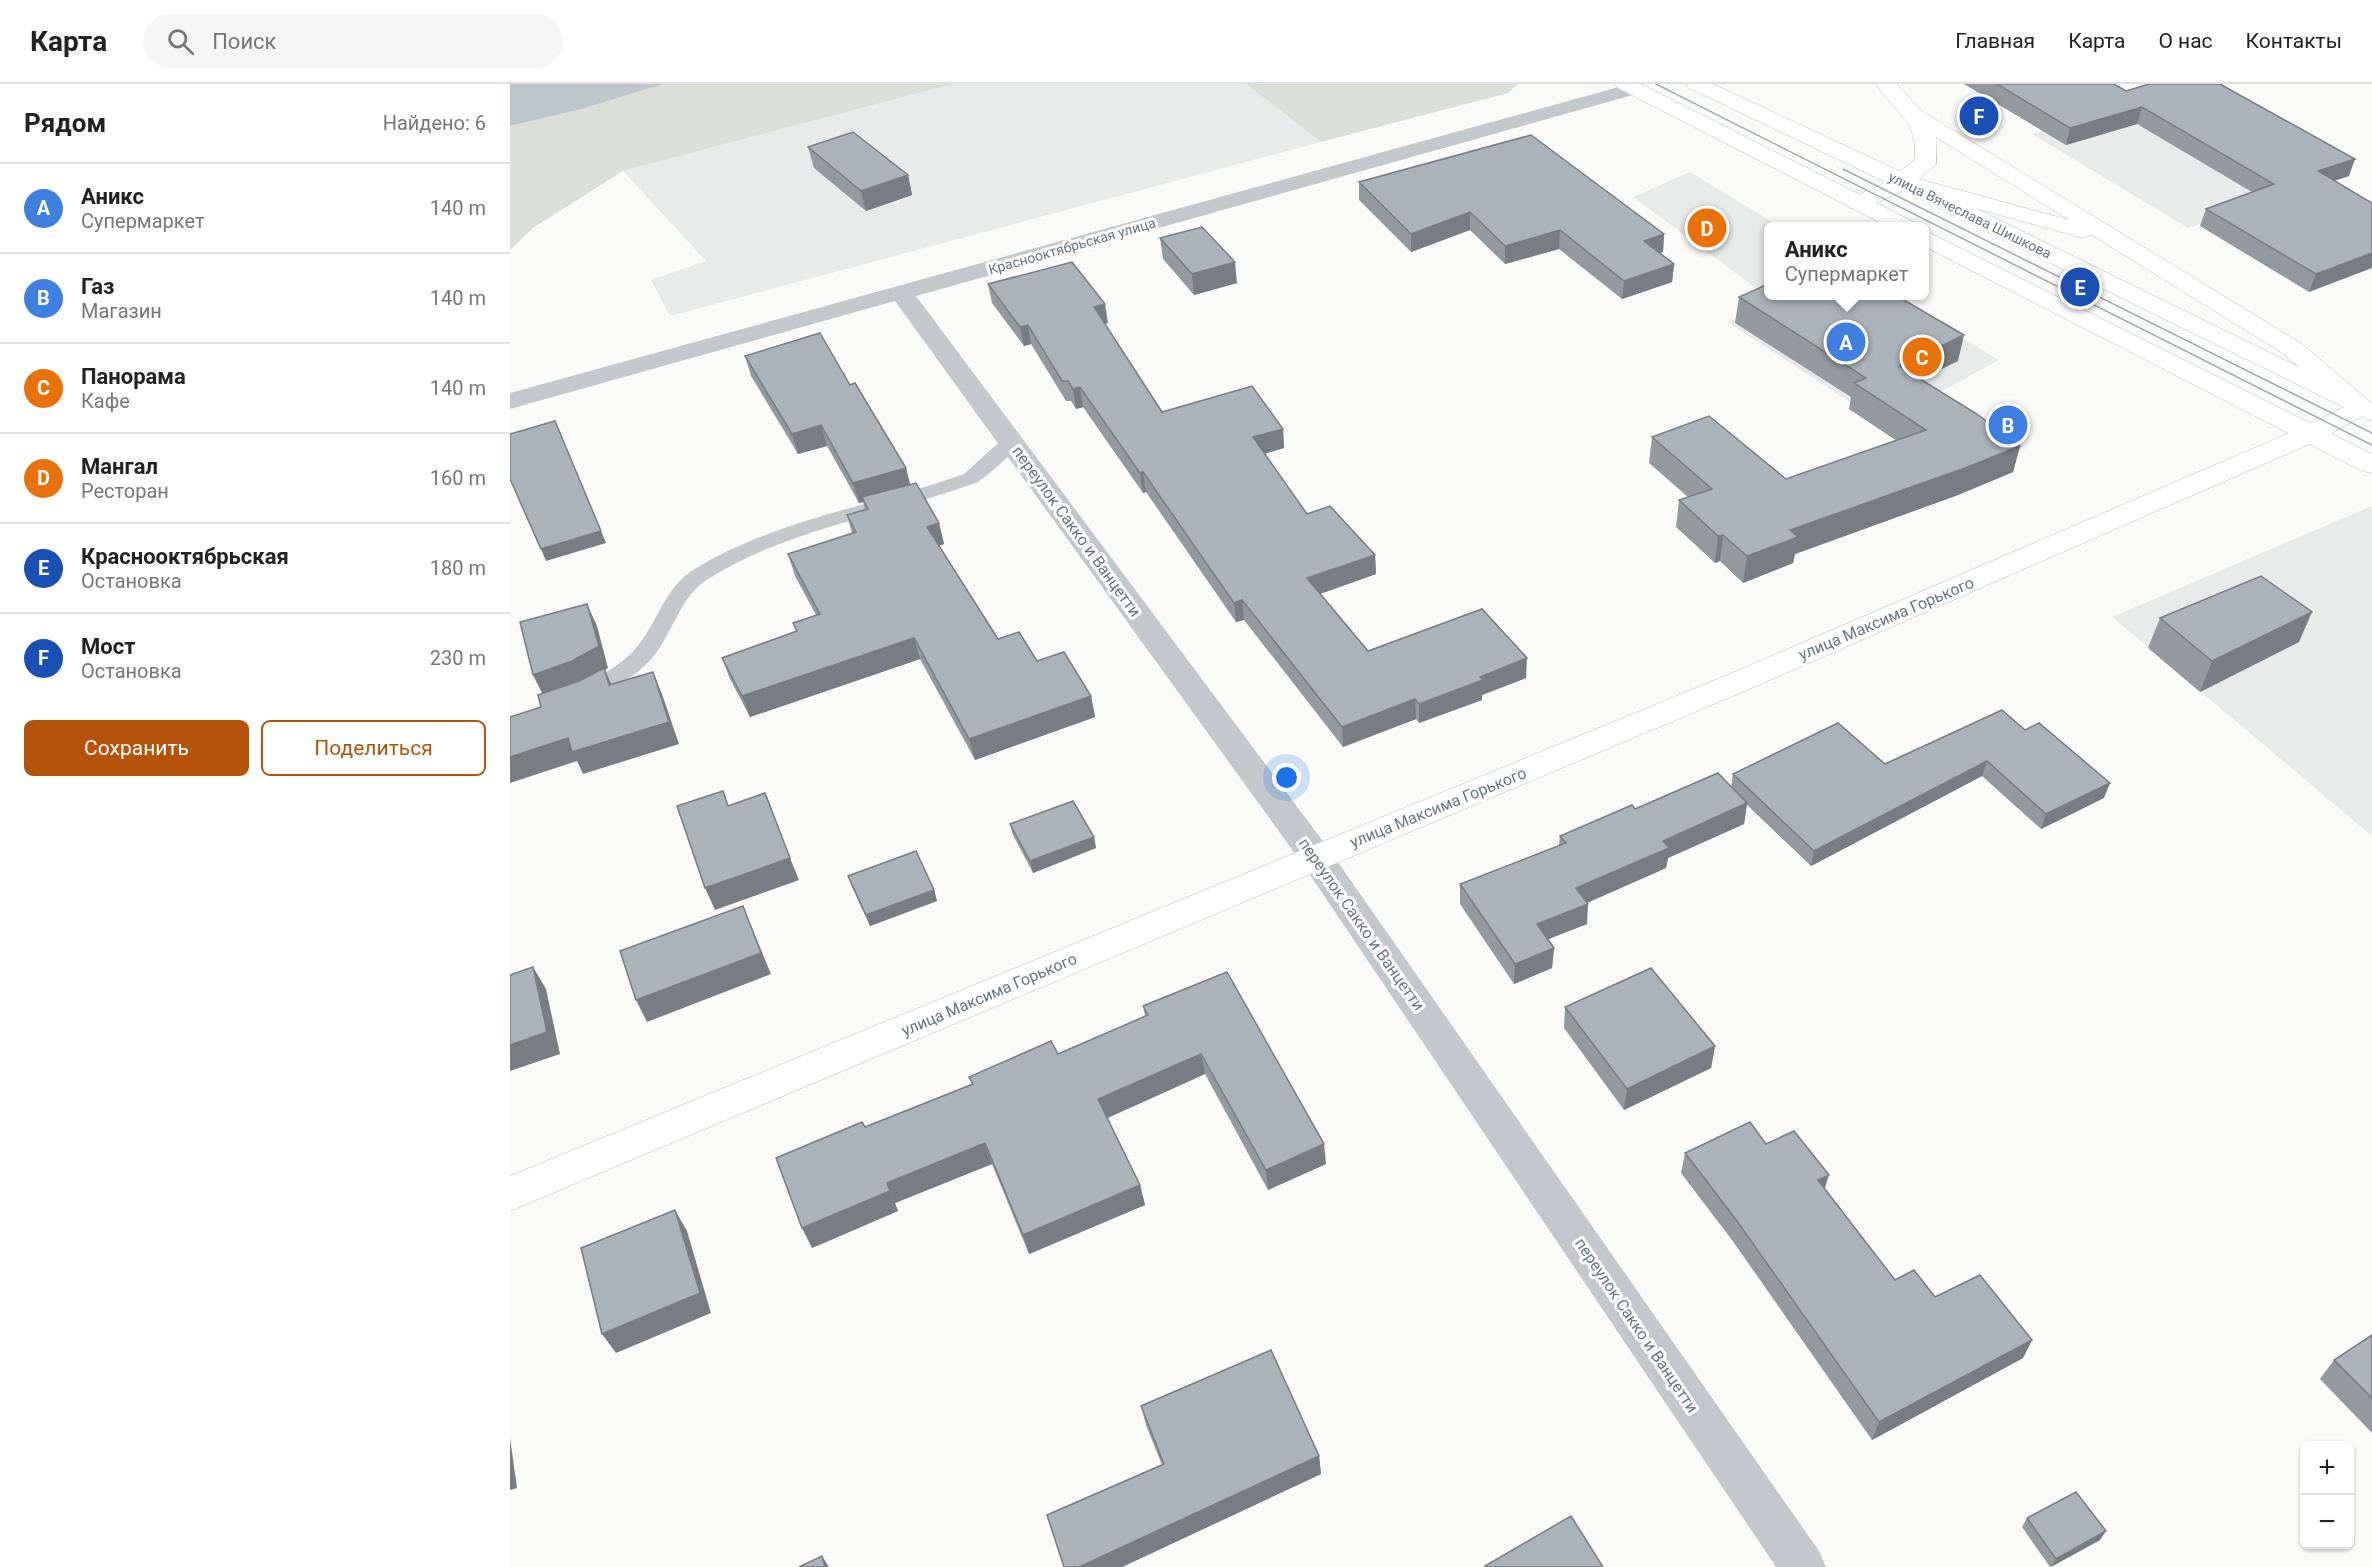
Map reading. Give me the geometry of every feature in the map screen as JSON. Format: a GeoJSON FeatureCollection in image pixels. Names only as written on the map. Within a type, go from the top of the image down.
{"type":"FeatureCollection","features":[{"type":"Feature","properties":{"kind":"main road","name":"улица Вячеслава Шишкова"},"geometry":{"type":"LineString","coordinates":[[1696,84],[1902,181],[2366,410]]}},
{"type":"Feature","properties":{"kind":"main road"},"geometry":{"type":"LineString","coordinates":[[1858,203],[1902,181],[1925,164],[1928,138],[1915,115],[1886,84]]}},
{"type":"Feature","properties":{"kind":"main road"},"geometry":{"type":"LineString","coordinates":[[1629,86],[1896,222]]}},
{"type":"Feature","properties":{"kind":"main road"},"geometry":{"type":"LineString","coordinates":[[1915,115],[2293,349],[2366,410]]}},
{"type":"Feature","properties":{"kind":"main road"},"geometry":{"type":"LineString","coordinates":[[1902,181],[2119,241]]}},
{"type":"Feature","properties":{"kind":"main road"},"geometry":{"type":"LineString","coordinates":[[1929,240],[2372,465]]}},
{"type":"Feature","properties":{"kind":"main road","name":"улица Максима Горького"},"geometry":{"type":"LineString","coordinates":[[510,1194],[1736,684],[2366,410]]}},
{"type":"Feature","properties":{"kind":"street","name":"Краснооктябрьская улица"},"geometry":{"type":"LineString","coordinates":[[510,401],[902,294],[1629,86]]}},
{"type":"Feature","properties":{"kind":"street","name":"переулок Сакко и Ванцетти"},"geometry":{"type":"LineString","coordinates":[[902,294],[1316,857],[1803,1567]]}},
{"type":"Feature","properties":{"kind":"lane"},"geometry":{"type":"LineString","coordinates":[[561,702],[602,685],[632,665],[657,634],[681,590],[702,573],[771,541],[971,478],[1011,441]]}},
{"type":"Feature","properties":{"kind":"shaded area"},"geometry":{"type":"Polygon","coordinates":[[[510,84],[663,84],[582,109],[510,126],[510,84]]]}},
{"type":"Feature","properties":{"kind":"shaded area"},"geometry":{"type":"Polygon","coordinates":[[[663,84],[953,84],[623,171],[533,228],[510,250],[510,126],[582,109],[663,84]]]}},
{"type":"Feature","properties":{"kind":"shaded area"},"geometry":{"type":"Polygon","coordinates":[[[953,84],[1246,84],[1321,142],[670,316],[651,280],[706,261],[623,171],[953,84]]]}},
{"type":"Feature","properties":{"kind":"shaded area"},"geometry":{"type":"Polygon","coordinates":[[[1246,84],[1518,84],[1508,93],[1321,142],[1246,84]]]}},
{"type":"Feature","properties":{"kind":"shaded area"},"geometry":{"type":"Polygon","coordinates":[[[2191,88],[2349,176],[2188,228],[2032,134],[2191,88]]]}},
{"type":"Feature","properties":{"kind":"shaded area"},"geometry":{"type":"Polygon","coordinates":[[[1690,172],[1772,222],[1764,222],[1764,294],[1633,197],[1690,172]]]}},
{"type":"Feature","properties":{"kind":"shaded area"},"geometry":{"type":"Polygon","coordinates":[[[1772,300],[1900,300],[1999,360],[1920,403],[1853,404],[1727,322],[1772,300]]]}},
{"type":"Feature","properties":{"kind":"shaded area"},"geometry":{"type":"Polygon","coordinates":[[[2372,506],[2372,836],[2112,617],[2372,506]]]}},
{"type":"Feature","properties":{"kind":"building"},"geometry":{"type":"Polygon","coordinates":[[[1997,84],[2114,84],[2126,91],[2149,84],[2220,84],[2355,159],[2318,171],[2372,203],[2372,253],[2316,274],[2206,209],[2274,184],[2142,107],[2070,128],[1997,84]]]}},
{"type":"Feature","properties":{"kind":"building"},"geometry":{"type":"Polygon","coordinates":[[[853,132],[908,175],[861,191],[808,147],[853,132]]]}},
{"type":"Feature","properties":{"kind":"building"},"geometry":{"type":"Polygon","coordinates":[[[1531,135],[1664,234],[1644,241],[1674,264],[1624,281],[1560,230],[1505,246],[1470,212],[1411,234],[1359,182],[1531,135]]]}},
{"type":"Feature","properties":{"kind":"building"},"geometry":{"type":"Polygon","coordinates":[[[1202,227],[1235,262],[1192,274],[1160,238],[1202,227]]]}},
{"type":"Feature","properties":{"kind":"building"},"geometry":{"type":"Polygon","coordinates":[[[1072,262],[1105,304],[1094,307],[1162,412],[1252,386],[1283,429],[1253,437],[1307,514],[1330,506],[1375,555],[1307,578],[1368,651],[1482,609],[1527,658],[1480,677],[1483,680],[1419,704],[1415,699],[1342,727],[1242,600],[1234,603],[1143,472],[1140,473],[1080,387],[1073,389],[1068,381],[1062,381],[1028,325],[1020,327],[988,284],[1072,262]]]}},
{"type":"Feature","properties":{"kind":"building"},"geometry":{"type":"Polygon","coordinates":[[[1764,286],[1764,300],[1904,300],[1964,335],[1899,366],[1977,414],[2020,446],[1790,530],[1798,537],[1747,556],[1723,535],[1718,536],[1679,500],[1712,489],[1652,437],[1709,416],[1786,479],[1926,430],[1854,383],[1866,378],[1739,297],[1764,286]]]}},
{"type":"Feature","properties":{"kind":"building"},"geometry":{"type":"Polygon","coordinates":[[[820,333],[850,385],[855,383],[906,468],[853,483],[821,425],[792,434],[745,356],[820,333]]]}},
{"type":"Feature","properties":{"kind":"building"},"geometry":{"type":"Polygon","coordinates":[[[555,421],[601,531],[541,549],[510,479],[510,434],[555,421]]]}},
{"type":"Feature","properties":{"kind":"building"},"geometry":{"type":"Polygon","coordinates":[[[916,483],[939,523],[927,527],[998,639],[1019,632],[1037,661],[1064,652],[1091,696],[969,739],[914,638],[742,696],[722,658],[797,631],[793,623],[820,614],[788,554],[856,532],[847,515],[868,509],[862,497],[916,483]]]}},
{"type":"Feature","properties":{"kind":"building"},"geometry":{"type":"Polygon","coordinates":[[[2261,576],[2312,612],[2212,661],[2160,618],[2261,576]]]}},
{"type":"Feature","properties":{"kind":"building"},"geometry":{"type":"Polygon","coordinates":[[[587,604],[599,646],[572,661],[533,675],[520,622],[587,604]]]}},
{"type":"Feature","properties":{"kind":"building"},"geometry":{"type":"Polygon","coordinates":[[[604,668],[609,685],[653,672],[669,722],[572,752],[568,738],[510,757],[510,717],[541,707],[538,695],[579,681],[604,668]]]}},
{"type":"Feature","properties":{"kind":"building"},"geometry":{"type":"Polygon","coordinates":[[[2002,710],[2025,730],[2039,723],[2110,783],[2046,814],[1987,761],[1814,851],[1733,774],[1838,723],[1885,764],[2002,710]]]}},
{"type":"Feature","properties":{"kind":"building"},"geometry":{"type":"Polygon","coordinates":[[[1718,773],[1747,803],[1663,841],[1669,848],[1576,888],[1588,904],[1537,924],[1554,948],[1515,964],[1460,884],[1566,843],[1560,836],[1632,805],[1635,809],[1718,773]]]}},
{"type":"Feature","properties":{"kind":"building"},"geometry":{"type":"Polygon","coordinates":[[[723,791],[728,806],[765,793],[790,858],[705,888],[677,806],[723,791]]]}},
{"type":"Feature","properties":{"kind":"building"},"geometry":{"type":"Polygon","coordinates":[[[1073,801],[1094,837],[1030,861],[1010,824],[1073,801]]]}},
{"type":"Feature","properties":{"kind":"building"},"geometry":{"type":"Polygon","coordinates":[[[916,851],[934,890],[866,915],[848,876],[916,851]]]}},
{"type":"Feature","properties":{"kind":"building"},"geometry":{"type":"Polygon","coordinates":[[[743,906],[761,953],[636,1000],[620,951],[743,906]]]}},
{"type":"Feature","properties":{"kind":"building"},"geometry":{"type":"Polygon","coordinates":[[[533,967],[547,1032],[510,1045],[510,975],[533,967]]]}},
{"type":"Feature","properties":{"kind":"building"},"geometry":{"type":"Polygon","coordinates":[[[1651,968],[1715,1046],[1627,1089],[1565,1007],[1651,968]]]}},
{"type":"Feature","properties":{"kind":"building"},"geometry":{"type":"Polygon","coordinates":[[[1227,972],[1324,1144],[1266,1170],[1201,1054],[1098,1099],[1140,1185],[1023,1235],[985,1143],[887,1183],[890,1191],[802,1228],[776,1158],[862,1122],[865,1127],[973,1084],[969,1077],[1051,1041],[1058,1054],[1148,1015],[1143,1006],[1227,972]]]}},
{"type":"Feature","properties":{"kind":"building"},"geometry":{"type":"Polygon","coordinates":[[[1750,1122],[1766,1144],[1794,1131],[1829,1175],[1818,1180],[1895,1280],[1914,1270],[1935,1297],[1980,1275],[2032,1340],[1879,1422],[1737,1221],[1685,1153],[1750,1122]]]}},
{"type":"Feature","properties":{"kind":"building"},"geometry":{"type":"Polygon","coordinates":[[[675,1210],[700,1293],[602,1334],[581,1248],[675,1210]]]}},
{"type":"Feature","properties":{"kind":"building"},"geometry":{"type":"Polygon","coordinates":[[[2372,1335],[2372,1398],[2334,1360],[2372,1335]]]}},
{"type":"Feature","properties":{"kind":"building"},"geometry":{"type":"Polygon","coordinates":[[[1271,1350],[1319,1456],[1079,1567],[1064,1567],[1047,1515],[1164,1464],[1141,1406],[1271,1350]]]}},
{"type":"Feature","properties":{"kind":"building"},"geometry":{"type":"Polygon","coordinates":[[[2076,1492],[2106,1531],[2056,1559],[2027,1518],[2076,1492]]]}},
{"type":"Feature","properties":{"kind":"building"},"geometry":{"type":"Polygon","coordinates":[[[1571,1516],[1603,1567],[1485,1567],[1485,1566],[1571,1516]]]}},
{"type":"Feature","properties":{"kind":"building"},"geometry":{"type":"Polygon","coordinates":[[[822,1556],[825,1567],[799,1567],[822,1556]]]}},
{"type":"Feature","properties":{"kind":"tram line"},"geometry":{"type":"LineString","coordinates":[[1656,84],[2372,445]]}},
{"type":"Feature","properties":{"kind":"tram line"},"geometry":{"type":"LineString","coordinates":[[1843,169],[2372,433]]}},
{"type":"Feature","properties":{"kind":"place","name":"Мост"},"geometry":{"type":"Point","coordinates":[1979,116]}},
{"type":"Feature","properties":{"kind":"place","name":"Мангал"},"geometry":{"type":"Point","coordinates":[1707,228]}},
{"type":"Feature","properties":{"kind":"place","name":"Краснооктябрьская"},"geometry":{"type":"Point","coordinates":[2080,287]}},
{"type":"Feature","properties":{"kind":"place","name":"Аникс"},"geometry":{"type":"Point","coordinates":[1846,342]}},
{"type":"Feature","properties":{"kind":"place","name":"Панорама"},"geometry":{"type":"Point","coordinates":[1922,357]}},
{"type":"Feature","properties":{"kind":"place","name":"Газ"},"geometry":{"type":"Point","coordinates":[2008,425]}}]}
